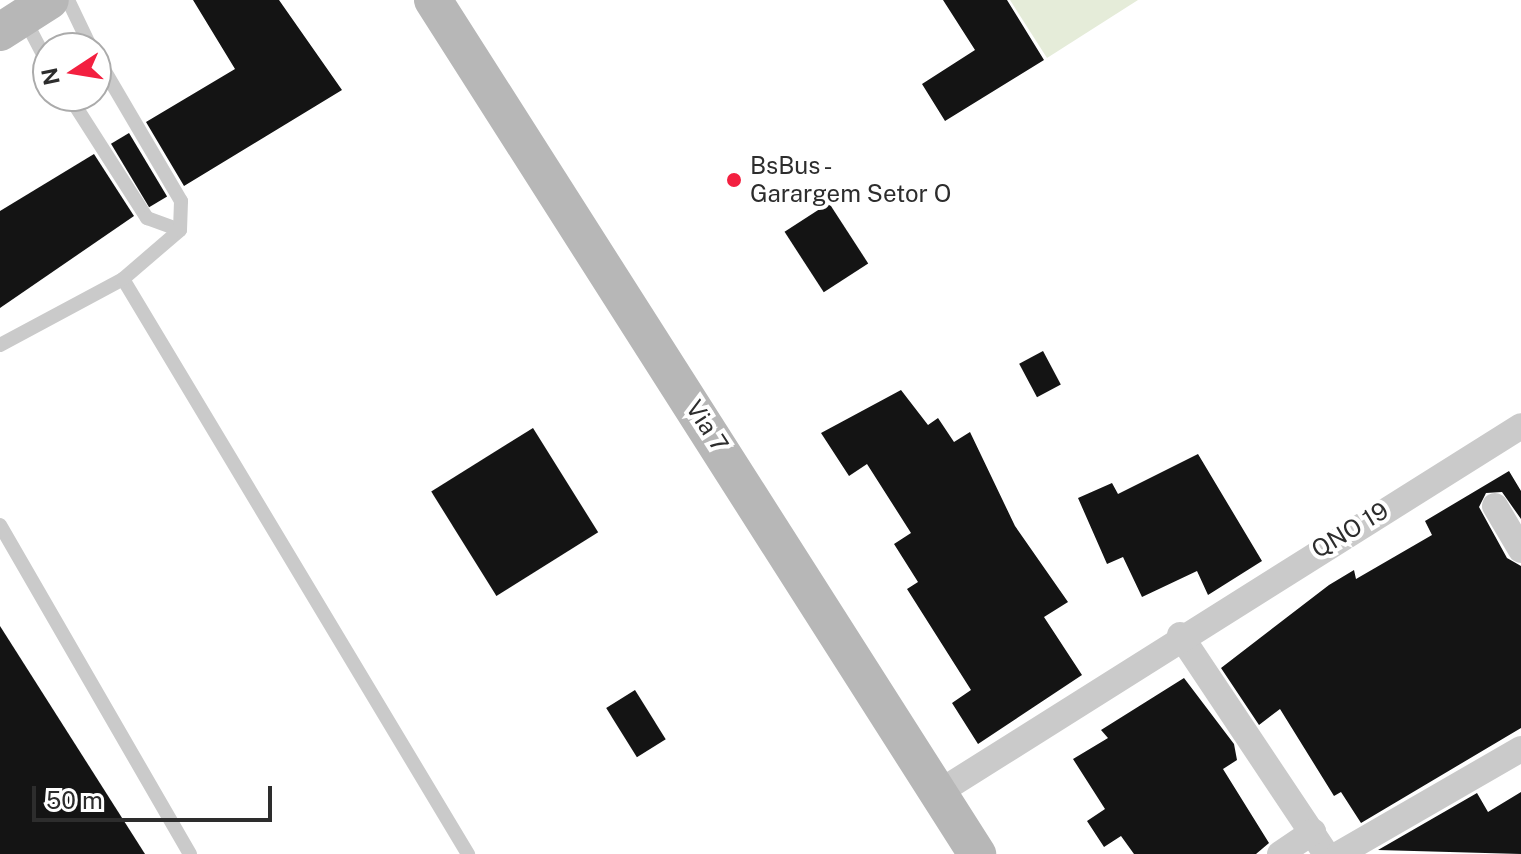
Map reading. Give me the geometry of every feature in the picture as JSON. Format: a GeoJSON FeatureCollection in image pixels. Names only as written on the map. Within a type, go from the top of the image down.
{"type":"FeatureCollection","features":[{"type":"Feature","properties":{"kind":"main road","name":"Via 7"},"geometry":{"type":"LineString","coordinates":[[433,0],[941,791],[977,854]]}},
{"type":"Feature","properties":{"kind":"street","name":"QNO 19"},"geometry":{"type":"LineString","coordinates":[[941,791],[1180,635],[1521,426]]}},
{"type":"Feature","properties":{"kind":"street"},"geometry":{"type":"LineString","coordinates":[[1495,506],[1521,550]]}},
{"type":"Feature","properties":{"kind":"street"},"geometry":{"type":"LineString","coordinates":[[1180,635],[1320,843],[1280,854]]}},
{"type":"Feature","properties":{"kind":"street"},"geometry":{"type":"LineString","coordinates":[[1339,854],[1521,749]]}},
{"type":"Feature","properties":{"kind":"lane"},"geometry":{"type":"LineString","coordinates":[[68,0],[83,32]]}},
{"type":"Feature","properties":{"kind":"lane"},"geometry":{"type":"LineString","coordinates":[[0,345],[123,279],[180,230],[181,201],[112,83]]}},
{"type":"Feature","properties":{"kind":"lane"},"geometry":{"type":"LineString","coordinates":[[79,112],[147,218],[180,230]]}},
{"type":"Feature","properties":{"kind":"lane"},"geometry":{"type":"LineString","coordinates":[[123,279],[468,854]]}},
{"type":"Feature","properties":{"kind":"lane"},"geometry":{"type":"LineString","coordinates":[[0,525],[190,854]]}},
{"type":"Feature","properties":{"kind":"green space"},"geometry":{"type":"Polygon","coordinates":[[[1010,0],[1138,0],[1047,58],[1010,0]]]}},
{"type":"Feature","properties":{"kind":"building"},"geometry":{"type":"Polygon","coordinates":[[[193,0],[279,0],[342,90],[184,186],[146,122],[235,69],[193,0]]]}},
{"type":"Feature","properties":{"kind":"building"},"geometry":{"type":"Polygon","coordinates":[[[943,0],[1007,0],[1044,60],[945,121],[922,84],[975,50],[943,0]]]}},
{"type":"Feature","properties":{"kind":"building"},"geometry":{"type":"Polygon","coordinates":[[[129,133],[167,196],[149,207],[111,144],[129,133]]]}},
{"type":"Feature","properties":{"kind":"building"},"geometry":{"type":"Polygon","coordinates":[[[94,154],[134,216],[0,308],[0,211],[94,154]]]}},
{"type":"Feature","properties":{"kind":"building"},"geometry":{"type":"Polygon","coordinates":[[[829,203],[868,263],[824,292],[785,232],[829,203]]]}},
{"type":"Feature","properties":{"kind":"building"},"geometry":{"type":"Polygon","coordinates":[[[1043,351],[1061,385],[1037,397],[1019,364],[1043,351]]]}},
{"type":"Feature","properties":{"kind":"building"},"geometry":{"type":"Polygon","coordinates":[[[901,390],[928,425],[938,418],[954,442],[970,432],[1015,526],[1068,602],[1044,617],[1082,675],[978,744],[952,703],[971,690],[907,589],[918,582],[894,544],[911,533],[867,464],[849,476],[821,433],[901,390]]]}},
{"type":"Feature","properties":{"kind":"building"},"geometry":{"type":"Polygon","coordinates":[[[533,428],[598,532],[496,596],[431,492],[533,428]]]}},
{"type":"Feature","properties":{"kind":"building"},"geometry":{"type":"Polygon","coordinates":[[[1198,454],[1262,561],[1208,595],[1197,571],[1142,597],[1123,557],[1107,564],[1078,498],[1112,483],[1118,494],[1198,454]]]}},
{"type":"Feature","properties":{"kind":"building"},"geometry":{"type":"Polygon","coordinates":[[[1509,471],[1521,491],[1521,519],[1502,492],[1486,493],[1479,507],[1507,558],[1521,566],[1521,728],[1361,823],[1341,792],[1334,796],[1280,709],[1259,725],[1221,668],[1329,585],[1354,570],[1356,579],[1432,535],[1425,521],[1509,471]]]}},
{"type":"Feature","properties":{"kind":"building"},"geometry":{"type":"Polygon","coordinates":[[[0,626],[145,854],[0,854],[0,626]]]}},
{"type":"Feature","properties":{"kind":"building"},"geometry":{"type":"Polygon","coordinates":[[[1184,678],[1234,744],[1237,760],[1223,769],[1269,843],[1256,854],[1134,854],[1121,836],[1104,847],[1087,821],[1105,809],[1073,759],[1108,738],[1101,730],[1184,678]]]}},
{"type":"Feature","properties":{"kind":"building"},"geometry":{"type":"Polygon","coordinates":[[[635,690],[666,739],[637,757],[606,708],[635,690]]]}},
{"type":"Feature","properties":{"kind":"building"},"geometry":{"type":"Polygon","coordinates":[[[1521,792],[1521,854],[1378,850],[1477,793],[1488,812],[1521,792]]]}},
{"type":"Feature","properties":{"kind":"place","name":"BsBus - Garargem Setor O"},"geometry":{"type":"Point","coordinates":[734,180]}}]}
